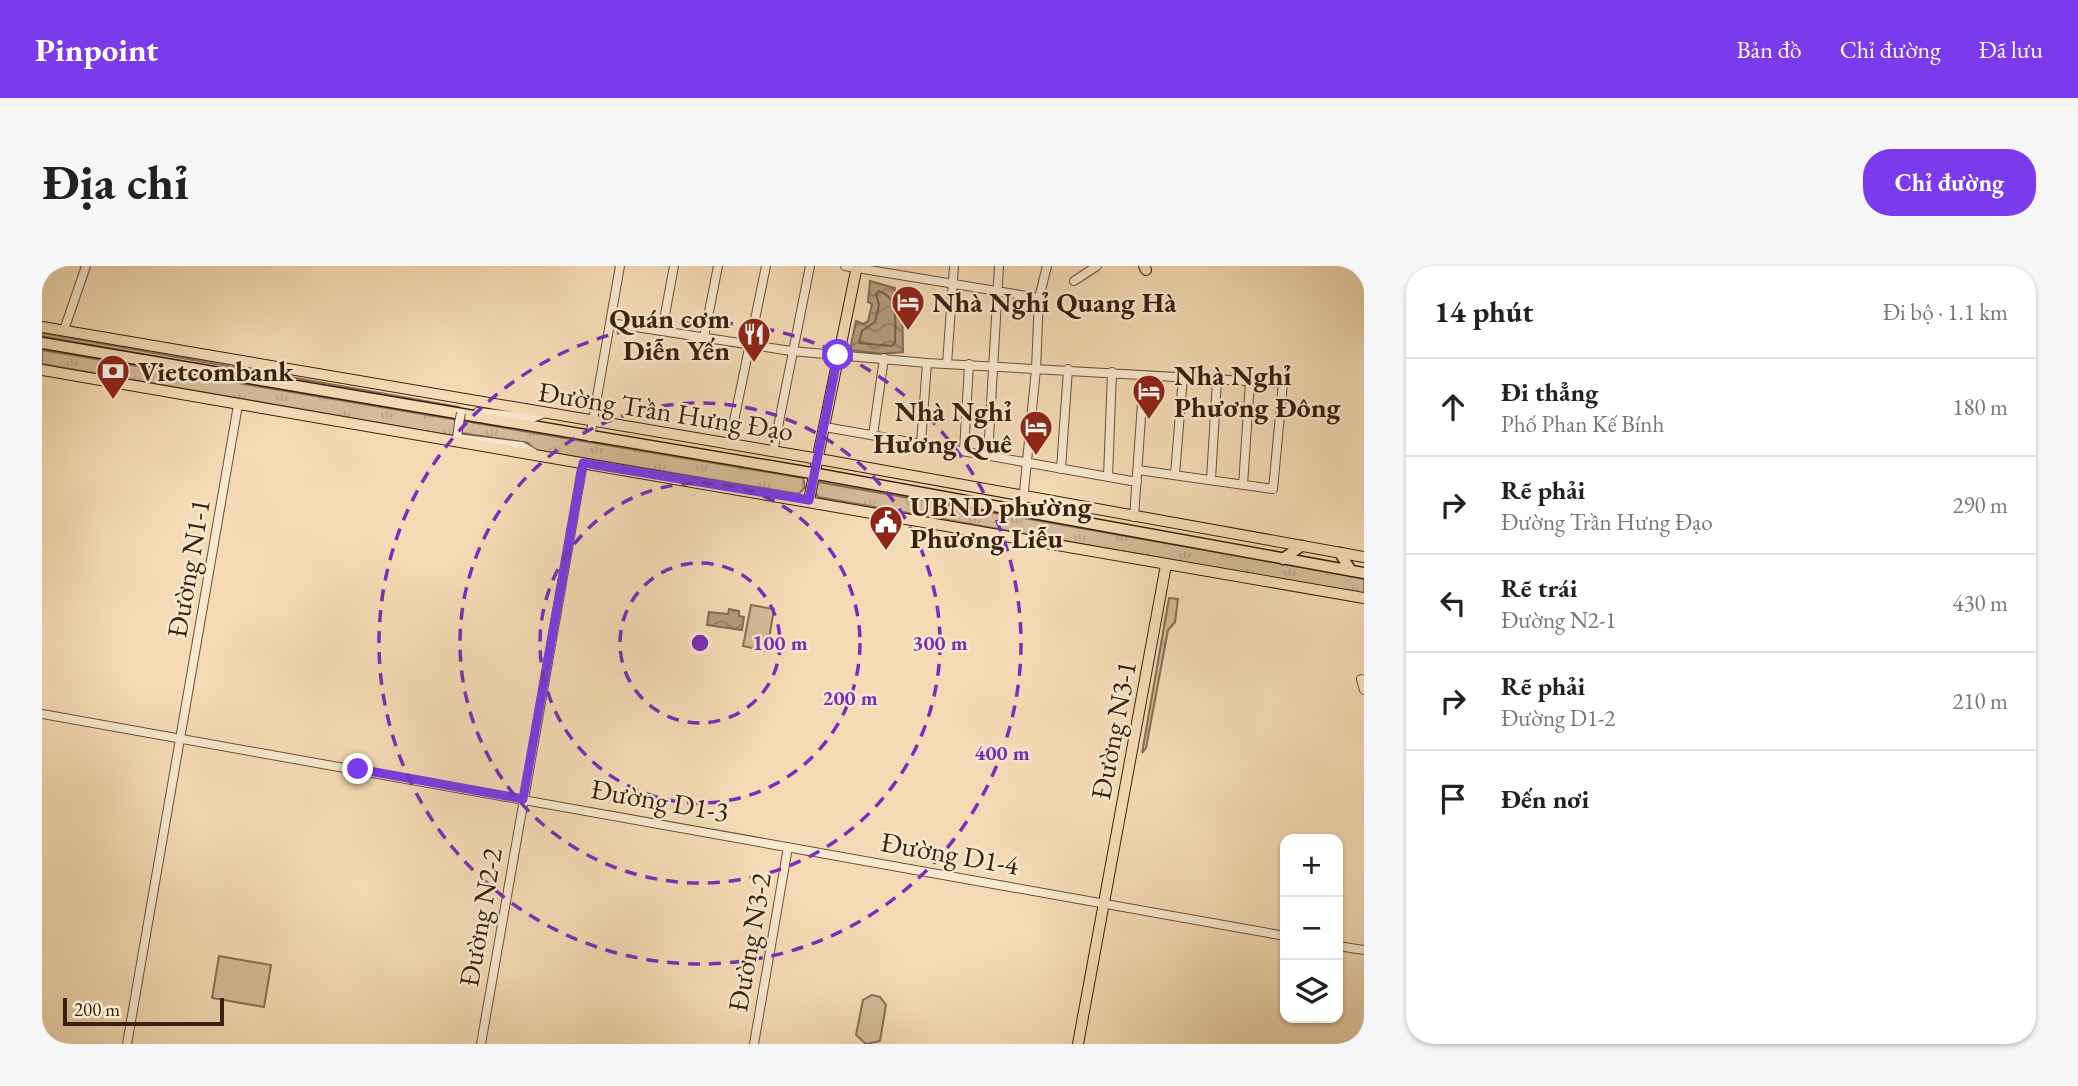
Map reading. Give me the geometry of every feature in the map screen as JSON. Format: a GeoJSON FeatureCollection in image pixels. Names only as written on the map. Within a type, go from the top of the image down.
{"type":"FeatureCollection","features":[{"type":"Feature","properties":{"kind":"highway","name":"Đường Trần Hưng Đạo"},"geometry":{"type":"LineString","coordinates":[[42,343],[814,474],[1364,573]]}},
{"type":"Feature","properties":{"kind":"highway"},"geometry":{"type":"LineString","coordinates":[[1283,559],[1301,546]]}},
{"type":"Feature","properties":{"kind":"highway"},"geometry":{"type":"LineString","coordinates":[[1340,553],[1351,571]]}},
{"type":"Feature","properties":{"kind":"main road"},"geometry":{"type":"LineString","coordinates":[[809,500],[819,459],[853,267]]}},
{"type":"Feature","properties":{"kind":"main road","name":"Đường Trần Hưng Đạo"},"geometry":{"type":"LineString","coordinates":[[42,327],[819,459],[1364,557]]}},
{"type":"Feature","properties":{"kind":"main road"},"geometry":{"type":"LineString","coordinates":[[42,370],[809,500],[1364,598]]}},
{"type":"Feature","properties":{"kind":"main road","name":"Đường N3-1"},"geometry":{"type":"LineString","coordinates":[[1078,1044],[1167,565]]}},
{"type":"Feature","properties":{"kind":"street"},"geometry":{"type":"LineString","coordinates":[[64,330],[86,266]]}},
{"type":"Feature","properties":{"kind":"street"},"geometry":{"type":"LineString","coordinates":[[590,437],[620,266]]}},
{"type":"Feature","properties":{"kind":"street"},"geometry":{"type":"LineString","coordinates":[[662,331],[674,266]]}},
{"type":"Feature","properties":{"kind":"street"},"geometry":{"type":"LineString","coordinates":[[704,337],[718,266]]}},
{"type":"Feature","properties":{"kind":"street"},"geometry":{"type":"LineString","coordinates":[[729,445],[765,266]]}},
{"type":"Feature","properties":{"kind":"street"},"geometry":{"type":"LineString","coordinates":[[773,452],[810,266]]}},
{"type":"Feature","properties":{"kind":"street"},"geometry":{"type":"LineString","coordinates":[[905,276],[907,266]]}},
{"type":"Feature","properties":{"kind":"street"},"geometry":{"type":"LineString","coordinates":[[947,363],[954,266]]}},
{"type":"Feature","properties":{"kind":"street"},"geometry":{"type":"LineString","coordinates":[[988,456],[999,266]]}},
{"type":"Feature","properties":{"kind":"street"},"geometry":{"type":"LineString","coordinates":[[1081,266],[1074,281],[1097,266]]}},
{"type":"Feature","properties":{"kind":"street"},"geometry":{"type":"LineString","coordinates":[[853,267],[1039,298]]}},
{"type":"Feature","properties":{"kind":"street"},"geometry":{"type":"LineString","coordinates":[[1021,512],[1025,496],[1039,298],[1044,269]]}},
{"type":"Feature","properties":{"kind":"street"},"geometry":{"type":"LineString","coordinates":[[610,323],[791,351],[927,363],[1283,383],[1273,489],[1138,470]]}},
{"type":"Feature","properties":{"kind":"street"},"geometry":{"type":"LineString","coordinates":[[873,435],[884,358]]}},
{"type":"Feature","properties":{"kind":"street"},"geometry":{"type":"LineString","coordinates":[[921,443],[927,363]]}},
{"type":"Feature","properties":{"kind":"street"},"geometry":{"type":"LineString","coordinates":[[964,450],[969,364]]}},
{"type":"Feature","properties":{"kind":"street"},"geometry":{"type":"LineString","coordinates":[[1060,468],[1068,369]]}},
{"type":"Feature","properties":{"kind":"street"},"geometry":{"type":"LineString","coordinates":[[1108,477],[1112,372]]}},
{"type":"Feature","properties":{"kind":"street"},"geometry":{"type":"LineString","coordinates":[[1134,517],[1144,375]]}},
{"type":"Feature","properties":{"kind":"street"},"geometry":{"type":"LineString","coordinates":[[1175,474],[1182,377]]}},
{"type":"Feature","properties":{"kind":"street"},"geometry":{"type":"LineString","coordinates":[[1211,479],[1217,380]]}},
{"type":"Feature","properties":{"kind":"street"},"geometry":{"type":"LineString","coordinates":[[1243,485],[1250,382]]}},
{"type":"Feature","properties":{"kind":"street","name":"Đường N1-1"},"geometry":{"type":"LineString","coordinates":[[127,1044],[238,405]]}},
{"type":"Feature","properties":{"kind":"street"},"geometry":{"type":"LineString","coordinates":[[537,455],[522,446],[457,438],[461,409],[533,418],[545,414]]}},
{"type":"Feature","properties":{"kind":"street"},"geometry":{"type":"LineString","coordinates":[[825,427],[1137,482]]}},
{"type":"Feature","properties":{"kind":"street","name":"Đường N2-2"},"geometry":{"type":"LineString","coordinates":[[481,1044],[583,463]]}},
{"type":"Feature","properties":{"kind":"street"},"geometry":{"type":"LineString","coordinates":[[1362,679],[1364,690]]}},
{"type":"Feature","properties":{"kind":"street","name":"Đường D1-3"},"geometry":{"type":"LineString","coordinates":[[42,714],[788,847]]}},
{"type":"Feature","properties":{"kind":"street","name":"Đường D1-4"},"geometry":{"type":"LineString","coordinates":[[788,847],[1280,935]]}},
{"type":"Feature","properties":{"kind":"street","name":"Đường N3-2"},"geometry":{"type":"LineString","coordinates":[[754,1044],[788,847]]}},
{"type":"Feature","properties":{"kind":"street"},"geometry":{"type":"LineString","coordinates":[[1343,947],[1364,950]]}},
{"type":"Feature","properties":{"kind":"green space"},"geometry":{"type":"Polygon","coordinates":[[[42,333],[459,407],[458,411],[42,336],[42,333]]]}},
{"type":"Feature","properties":{"kind":"green space"},"geometry":{"type":"Polygon","coordinates":[[[42,350],[803,478],[805,487],[799,494],[535,450],[528,443],[455,432],[453,436],[42,364],[42,350]]]}},
{"type":"Feature","properties":{"kind":"green space"},"geometry":{"type":"Polygon","coordinates":[[[818,482],[1364,578],[1364,594],[818,497],[815,491],[818,482]]]}},
{"type":"Feature","properties":{"kind":"green space"},"geometry":{"type":"Polygon","coordinates":[[[1169,598],[1178,599],[1175,622],[1168,630],[1146,748],[1142,753],[1169,598]]]}},
{"type":"Feature","properties":{"kind":"green space"},"geometry":{"type":"Polygon","coordinates":[[[751,605],[774,609],[767,651],[743,646],[751,605]]]}},
{"type":"Feature","properties":{"kind":"green space"},"geometry":{"type":"Polygon","coordinates":[[[219,956],[271,965],[264,1007],[212,998],[219,956]]]}},
{"type":"Feature","properties":{"kind":"green space"},"geometry":{"type":"Polygon","coordinates":[[[872,995],[880,997],[886,1005],[880,1041],[866,1044],[856,1035],[863,1000],[872,995]]]}},
{"type":"Feature","properties":{"kind":"water"},"geometry":{"type":"Polygon","coordinates":[[[870,281],[895,288],[894,298],[902,293],[903,352],[882,354],[850,350],[856,321],[863,324],[868,321],[872,304],[868,302],[870,281]]]}},
{"type":"Feature","properties":{"kind":"water"},"geometry":{"type":"Polygon","coordinates":[[[729,609],[739,611],[739,616],[744,617],[742,630],[707,625],[709,612],[728,614],[729,609]]]}},
{"type":"Feature","properties":{"kind":"place","name":"Nhà Nghỉ Quang Hà"},"geometry":{"type":"Point","coordinates":[908,332]}},
{"type":"Feature","properties":{"kind":"place","name":"Quán cơm Diễn Yến"},"geometry":{"type":"Point","coordinates":[754,364]}},
{"type":"Feature","properties":{"kind":"place","name":"Vietcombank"},"geometry":{"type":"Point","coordinates":[113,401]}},
{"type":"Feature","properties":{"kind":"place","name":"Nhà Nghỉ Phương Đông"},"geometry":{"type":"Point","coordinates":[1149,421]}},
{"type":"Feature","properties":{"kind":"place","name":"Nhà Nghỉ Hương Quê"},"geometry":{"type":"Point","coordinates":[1036,457]}},
{"type":"Feature","properties":{"kind":"place","name":"UBND phường Phương Liễu"},"geometry":{"type":"Point","coordinates":[886,552]}},
{"type":"Feature","properties":{"kind":"route"},"geometry":{"type":"LineString","coordinates":[[358,769],[523,799],[583,463],[809,500],[838,355]]}}]}
